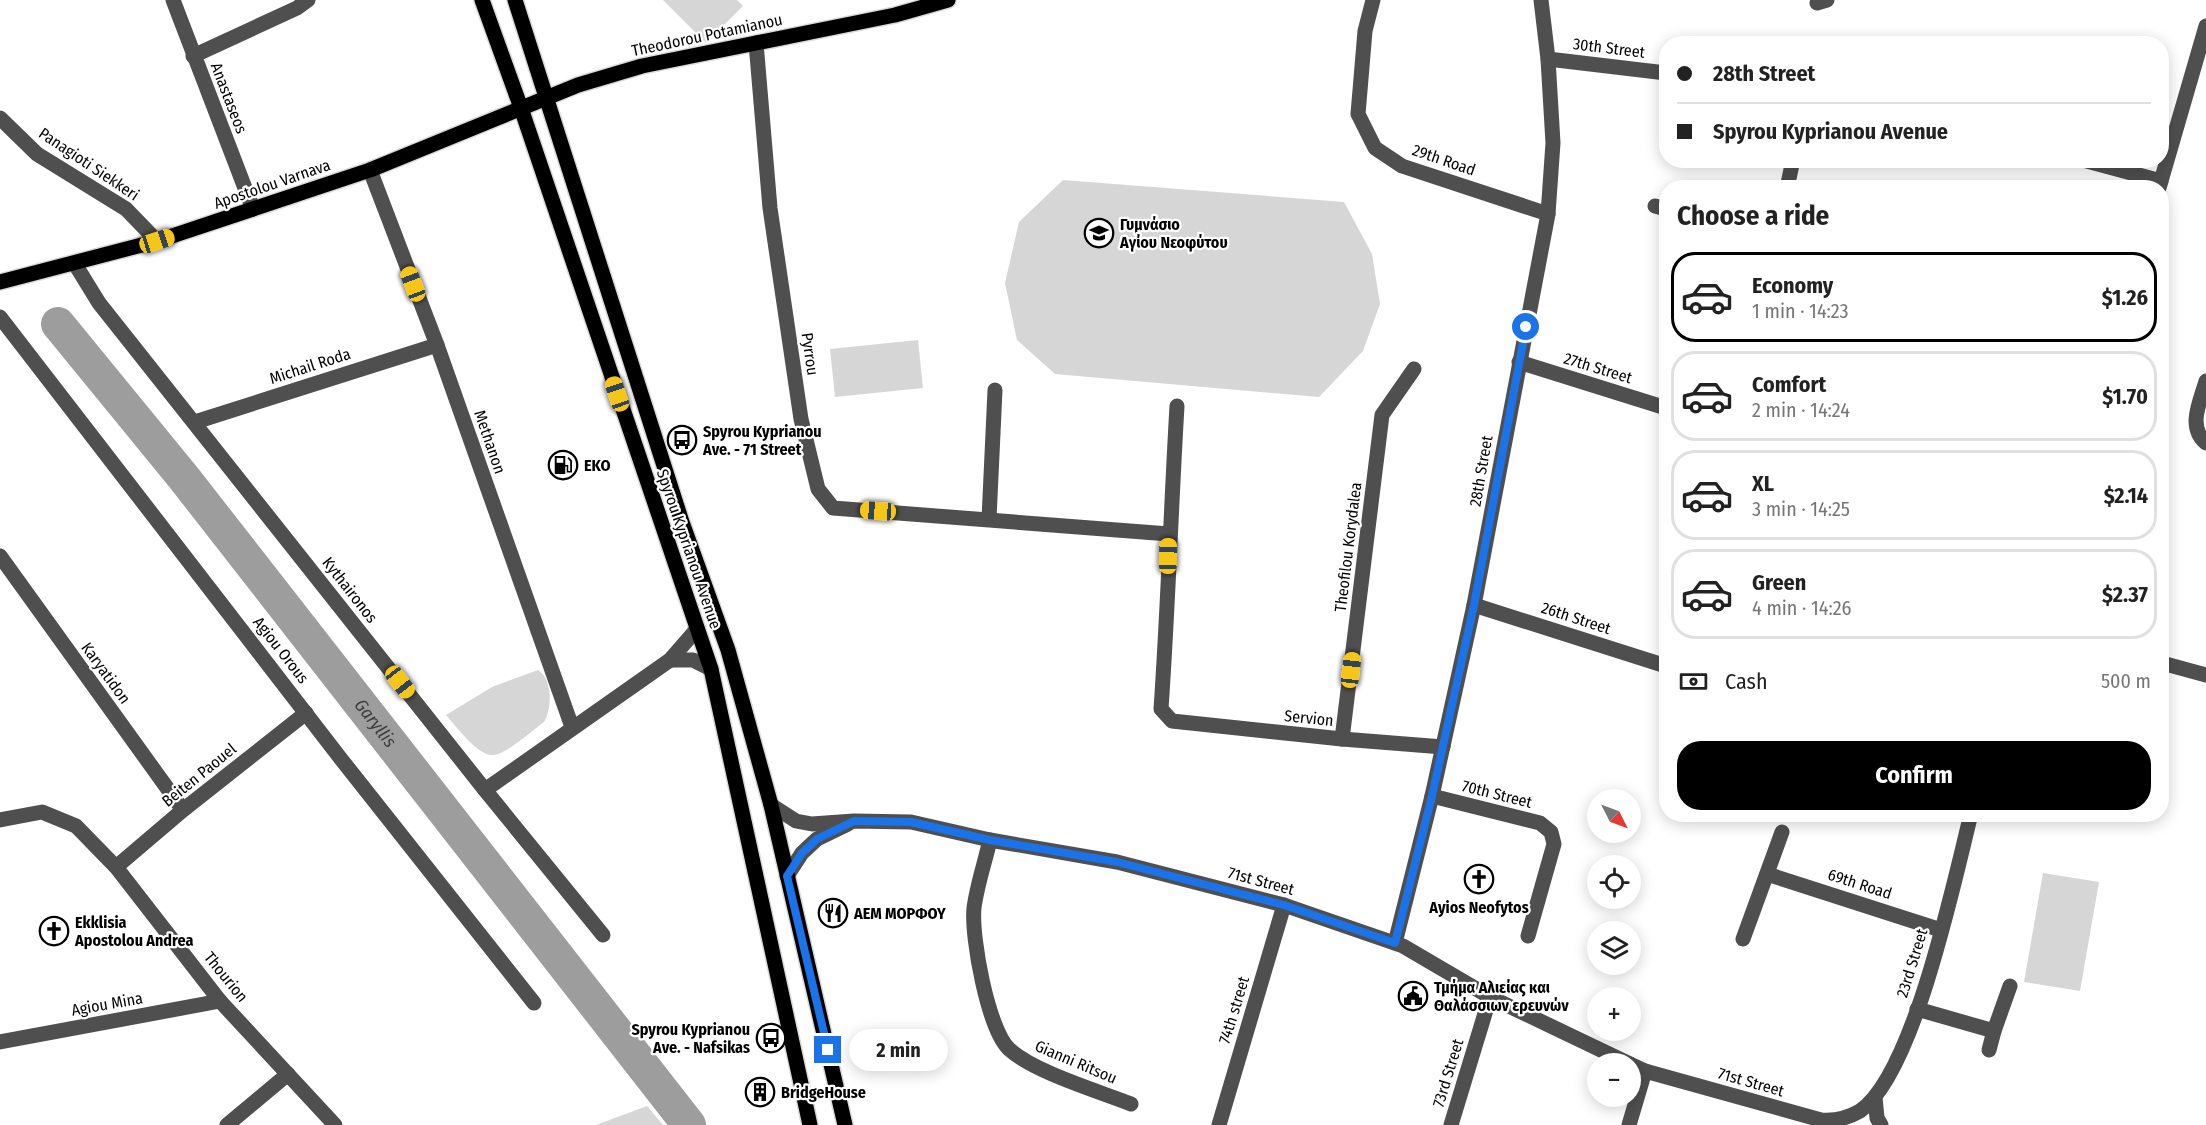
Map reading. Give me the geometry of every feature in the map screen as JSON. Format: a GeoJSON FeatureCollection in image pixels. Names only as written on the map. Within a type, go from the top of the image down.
{"type":"FeatureCollection","features":[{"type":"Feature","properties":{"kind":"main road","name":"Spyrou Kyprianou Avenue"},"geometry":{"type":"LineString","coordinates":[[482,0],[521,108],[711,669],[810,1125]]}},
{"type":"Feature","properties":{"kind":"main road","name":"Spyrou Kyprianou Avenue"},"geometry":{"type":"LineString","coordinates":[[515,0],[682,522],[728,650],[771,805],[845,1125]]}},
{"type":"Feature","properties":{"kind":"main road","name":"Theodorou Potamianou"},"geometry":{"type":"LineString","coordinates":[[547,98],[578,85],[642,66],[895,15],[948,0]]}},
{"type":"Feature","properties":{"kind":"main road","name":"Apostolou Varnava"},"geometry":{"type":"LineString","coordinates":[[0,282],[157,241],[253,210],[370,170],[547,98]]}},
{"type":"Feature","properties":{"kind":"street","name":"Anastaseos"},"geometry":{"type":"LineString","coordinates":[[172,0],[253,210]]}},
{"type":"Feature","properties":{"kind":"street"},"geometry":{"type":"LineString","coordinates":[[193,56],[297,8],[308,0]]}},
{"type":"Feature","properties":{"kind":"street","name":"29th Road"},"geometry":{"type":"LineString","coordinates":[[1373,0],[1365,31],[1358,114],[1375,148],[1402,166],[1548,214]]}},
{"type":"Feature","properties":{"kind":"street","name":"28th Street"},"geometry":{"type":"LineString","coordinates":[[1395,943],[1432,796],[1474,605],[1548,214],[1553,143],[1548,59],[1541,0]]}},
{"type":"Feature","properties":{"kind":"street"},"geometry":{"type":"LineString","coordinates":[[2169,158],[2201,64],[2206,26]]}},
{"type":"Feature","properties":{"kind":"street","name":"Pyrrou"},"geometry":{"type":"LineString","coordinates":[[756,43],[770,208],[801,419],[818,489],[833,508],[1169,534]]}},
{"type":"Feature","properties":{"kind":"street","name":"30th Street"},"geometry":{"type":"LineString","coordinates":[[1548,59],[1659,72]]}},
{"type":"Feature","properties":{"kind":"street","name":"Panagioti Siekkeri"},"geometry":{"type":"LineString","coordinates":[[0,118],[37,154],[126,209],[157,241]]}},
{"type":"Feature","properties":{"kind":"street"},"geometry":{"type":"LineString","coordinates":[[2109,168],[2147,180]]}},
{"type":"Feature","properties":{"kind":"street","name":"Methanon"},"geometry":{"type":"LineString","coordinates":[[370,170],[437,345],[572,727]]}},
{"type":"Feature","properties":{"kind":"street","name":"Kythaironos"},"geometry":{"type":"LineString","coordinates":[[75,264],[99,303],[485,790],[603,934]]}},
{"type":"Feature","properties":{"kind":"street","name":"Agiou Orous"},"geometry":{"type":"LineString","coordinates":[[0,317],[534,1003]]}},
{"type":"Feature","properties":{"kind":"street","name":"Michail Roda"},"geometry":{"type":"LineString","coordinates":[[195,422],[437,345]]}},
{"type":"Feature","properties":{"kind":"street","name":"27th Street"},"geometry":{"type":"LineString","coordinates":[[1519,363],[1659,406]]}},
{"type":"Feature","properties":{"kind":"street","name":"Theofilou Korydalea"},"geometry":{"type":"LineString","coordinates":[[1342,739],[1382,415],[1414,369]]}},
{"type":"Feature","properties":{"kind":"street"},"geometry":{"type":"LineString","coordinates":[[2206,381],[2195,417],[2199,437],[2206,443]]}},
{"type":"Feature","properties":{"kind":"street"},"geometry":{"type":"LineString","coordinates":[[989,519],[996,390]]}},
{"type":"Feature","properties":{"kind":"street"},"geometry":{"type":"LineString","coordinates":[[1169,534],[1177,406]]}},
{"type":"Feature","properties":{"kind":"street","name":"Servion"},"geometry":{"type":"LineString","coordinates":[[1169,534],[1167,621],[1161,709],[1172,721],[1443,747]]}},
{"type":"Feature","properties":{"kind":"street","name":"Karyatidon"},"geometry":{"type":"LineString","coordinates":[[0,556],[183,810]]}},
{"type":"Feature","properties":{"kind":"street","name":"26th Street"},"geometry":{"type":"LineString","coordinates":[[1474,605],[1659,664]]}},
{"type":"Feature","properties":{"kind":"street"},"geometry":{"type":"LineString","coordinates":[[485,790],[670,660],[697,629]]}},
{"type":"Feature","properties":{"kind":"street"},"geometry":{"type":"LineString","coordinates":[[670,660],[693,660],[711,669]]}},
{"type":"Feature","properties":{"kind":"street"},"geometry":{"type":"LineString","coordinates":[[2169,665],[2206,675]]}},
{"type":"Feature","properties":{"kind":"street","name":"Beiten Paouel"},"geometry":{"type":"LineString","coordinates":[[116,867],[183,810],[306,713]]}},
{"type":"Feature","properties":{"kind":"street","name":"70th Street"},"geometry":{"type":"LineString","coordinates":[[1432,796],[1540,823],[1551,832],[1554,844],[1528,936]]}},
{"type":"Feature","properties":{"kind":"street","name":"71st Street"},"geometry":{"type":"LineString","coordinates":[[771,805],[796,821],[812,824],[854,821],[911,822],[990,840],[1117,862],[1284,905],[1395,943],[1490,997],[1607,1053]]}},
{"type":"Feature","properties":{"kind":"street","name":"Thourion"},"geometry":{"type":"LineString","coordinates":[[0,820],[42,812],[76,826],[116,867],[220,1001],[335,1125]]}},
{"type":"Feature","properties":{"kind":"street","name":"71st Street"},"geometry":{"type":"LineString","coordinates":[[787,876],[802,853],[817,839],[854,821]]}},
{"type":"Feature","properties":{"kind":"street","name":"23rd Street"},"geometry":{"type":"LineString","coordinates":[[1862,1110],[1875,1097],[1895,1066],[1917,1010],[1941,930],[1969,822]]}},
{"type":"Feature","properties":{"kind":"street"},"geometry":{"type":"LineString","coordinates":[[1743,939],[1782,832]]}},
{"type":"Feature","properties":{"kind":"street","name":"Gianni Ritsou"},"geometry":{"type":"LineString","coordinates":[[990,840],[974,908],[976,946],[985,992],[998,1032],[1008,1048],[1025,1060],[1063,1078],[1131,1104]]}},
{"type":"Feature","properties":{"kind":"street","name":"69th Road"},"geometry":{"type":"LineString","coordinates":[[1767,874],[1941,930]]}},
{"type":"Feature","properties":{"kind":"street","name":"74th street"},"geometry":{"type":"LineString","coordinates":[[1219,1125],[1284,905]]}},
{"type":"Feature","properties":{"kind":"street"},"geometry":{"type":"LineString","coordinates":[[1989,1050],[2010,986]]}},
{"type":"Feature","properties":{"kind":"street","name":"73rd Street"},"geometry":{"type":"LineString","coordinates":[[1451,1125],[1490,997]]}},
{"type":"Feature","properties":{"kind":"street","name":"Agiou Mina"},"geometry":{"type":"LineString","coordinates":[[0,1042],[220,1001]]}},
{"type":"Feature","properties":{"kind":"street"},"geometry":{"type":"LineString","coordinates":[[1917,1010],[1994,1031]]}},
{"type":"Feature","properties":{"kind":"street","name":"71st Street"},"geometry":{"type":"LineString","coordinates":[[1641,1069],[1821,1120],[1833,1121],[1862,1110]]}},
{"type":"Feature","properties":{"kind":"street"},"geometry":{"type":"LineString","coordinates":[[1629,1125],[1646,1071]]}},
{"type":"Feature","properties":{"kind":"street"},"geometry":{"type":"LineString","coordinates":[[228,1125],[288,1074]]}},
{"type":"Feature","properties":{"kind":"street"},"geometry":{"type":"LineString","coordinates":[[1875,1097],[1877,1118],[1881,1125]]}},
{"type":"Feature","properties":{"kind":"shaded area"},"geometry":{"type":"Polygon","coordinates":[[[663,0],[737,0],[743,6],[706,43],[663,0]]]}},
{"type":"Feature","properties":{"kind":"shaded area"},"geometry":{"type":"Polygon","coordinates":[[[1063,180],[1344,202],[1372,254],[1380,304],[1363,351],[1319,397],[1055,374],[1017,340],[1005,283],[1019,222],[1063,180]]]}},
{"type":"Feature","properties":{"kind":"shaded area"},"geometry":{"type":"Polygon","coordinates":[[[918,340],[923,388],[835,397],[830,349],[918,340]]]}},
{"type":"Feature","properties":{"kind":"shaded area"},"geometry":{"type":"Polygon","coordinates":[[[538,670],[543,674],[549,687],[550,702],[547,716],[544,722],[504,751],[492,755],[486,754],[467,739],[446,715],[492,687],[538,670]]]}},
{"type":"Feature","properties":{"kind":"shaded area"},"geometry":{"type":"Polygon","coordinates":[[[2043,873],[2099,882],[2080,991],[2024,982],[2043,873]]]}},
{"type":"Feature","properties":{"kind":"shaded area"},"geometry":{"type":"Polygon","coordinates":[[[647,1106],[663,1125],[596,1125],[647,1106]]]}},
{"type":"Feature","properties":{"kind":"waterway","name":"Garyllis"},"geometry":{"type":"LineString","coordinates":[[58,324],[184,478],[689,1125]]}},
{"type":"Feature","properties":{"kind":"place","name":"Γυμνάσιο Αγίου Νεοφύτου"},"geometry":{"type":"Point","coordinates":[1099,233]}},
{"type":"Feature","properties":{"kind":"place","name":"Spyrou Kyprianou Ave. - 71 Street"},"geometry":{"type":"Point","coordinates":[682,440]}},
{"type":"Feature","properties":{"kind":"place","name":"EKO"},"geometry":{"type":"Point","coordinates":[563,465]}},
{"type":"Feature","properties":{"kind":"place","name":"Ayios Neofytos"},"geometry":{"type":"Point","coordinates":[1479,879]}},
{"type":"Feature","properties":{"kind":"place","name":"ΑΕΜ ΜΟΡΦΟΥ"},"geometry":{"type":"Point","coordinates":[833,913]}},
{"type":"Feature","properties":{"kind":"place","name":"Ekklisia Apostolou Andrea"},"geometry":{"type":"Point","coordinates":[54,931]}},
{"type":"Feature","properties":{"kind":"place","name":"Τμήμα Αλιείας και Θαλάσσιων ερευνών"},"geometry":{"type":"Point","coordinates":[1413,996]}},
{"type":"Feature","properties":{"kind":"place","name":"Spyrou Kyprianou Ave. - Nafsikas"},"geometry":{"type":"Point","coordinates":[771,1038]}},
{"type":"Feature","properties":{"kind":"place","name":"BridgeHouse"},"geometry":{"type":"Point","coordinates":[760,1092]}},
{"type":"Feature","properties":{"kind":"route"},"geometry":{"type":"LineString","coordinates":[[828,1050],[787,876],[802,853],[817,839],[854,821],[911,822],[990,840],[1117,862],[1284,905],[1395,943],[1432,796],[1474,605],[1526,327]]}}]}
